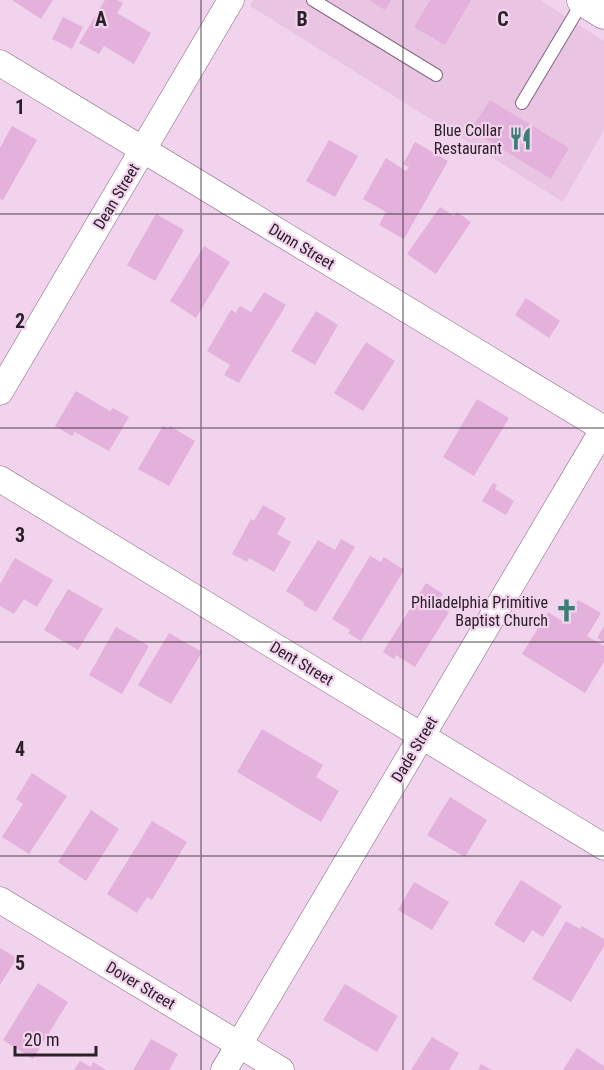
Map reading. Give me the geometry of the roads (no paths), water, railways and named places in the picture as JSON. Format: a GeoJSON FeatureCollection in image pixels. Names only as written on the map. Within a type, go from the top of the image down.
{"type":"FeatureCollection","features":[{"type":"Feature","properties":{"kind":"street","name":"Dean Street"},"geometry":{"type":"LineString","coordinates":[[0,392],[231,0]]}},
{"type":"Feature","properties":{"kind":"street"},"geometry":{"type":"LineString","coordinates":[[583,0],[604,13]]}},
{"type":"Feature","properties":{"kind":"street","name":"Dunn Street"},"geometry":{"type":"LineString","coordinates":[[0,63],[604,428]]}},
{"type":"Feature","properties":{"kind":"street","name":"Dade Street"},"geometry":{"type":"LineString","coordinates":[[224,1070],[604,428]]}},
{"type":"Feature","properties":{"kind":"street","name":"Dent Street"},"geometry":{"type":"LineString","coordinates":[[0,479],[604,847]]}},
{"type":"Feature","properties":{"kind":"street","name":"Dover Street"},"geometry":{"type":"LineString","coordinates":[[0,900],[281,1070]]}},
{"type":"Feature","properties":{"kind":"lane"},"geometry":{"type":"LineString","coordinates":[[313,0],[436,75]]}},
{"type":"Feature","properties":{"kind":"lane"},"geometry":{"type":"LineString","coordinates":[[522,103],[583,0]]}},
{"type":"Feature","properties":{"kind":"place","name":"Blue Collar Restaurant"},"geometry":{"type":"Point","coordinates":[520,139]}},
{"type":"Feature","properties":{"kind":"place","name":"Philadelphia Primitive Baptist Church"},"geometry":{"type":"Point","coordinates":[566,611]}}]}
